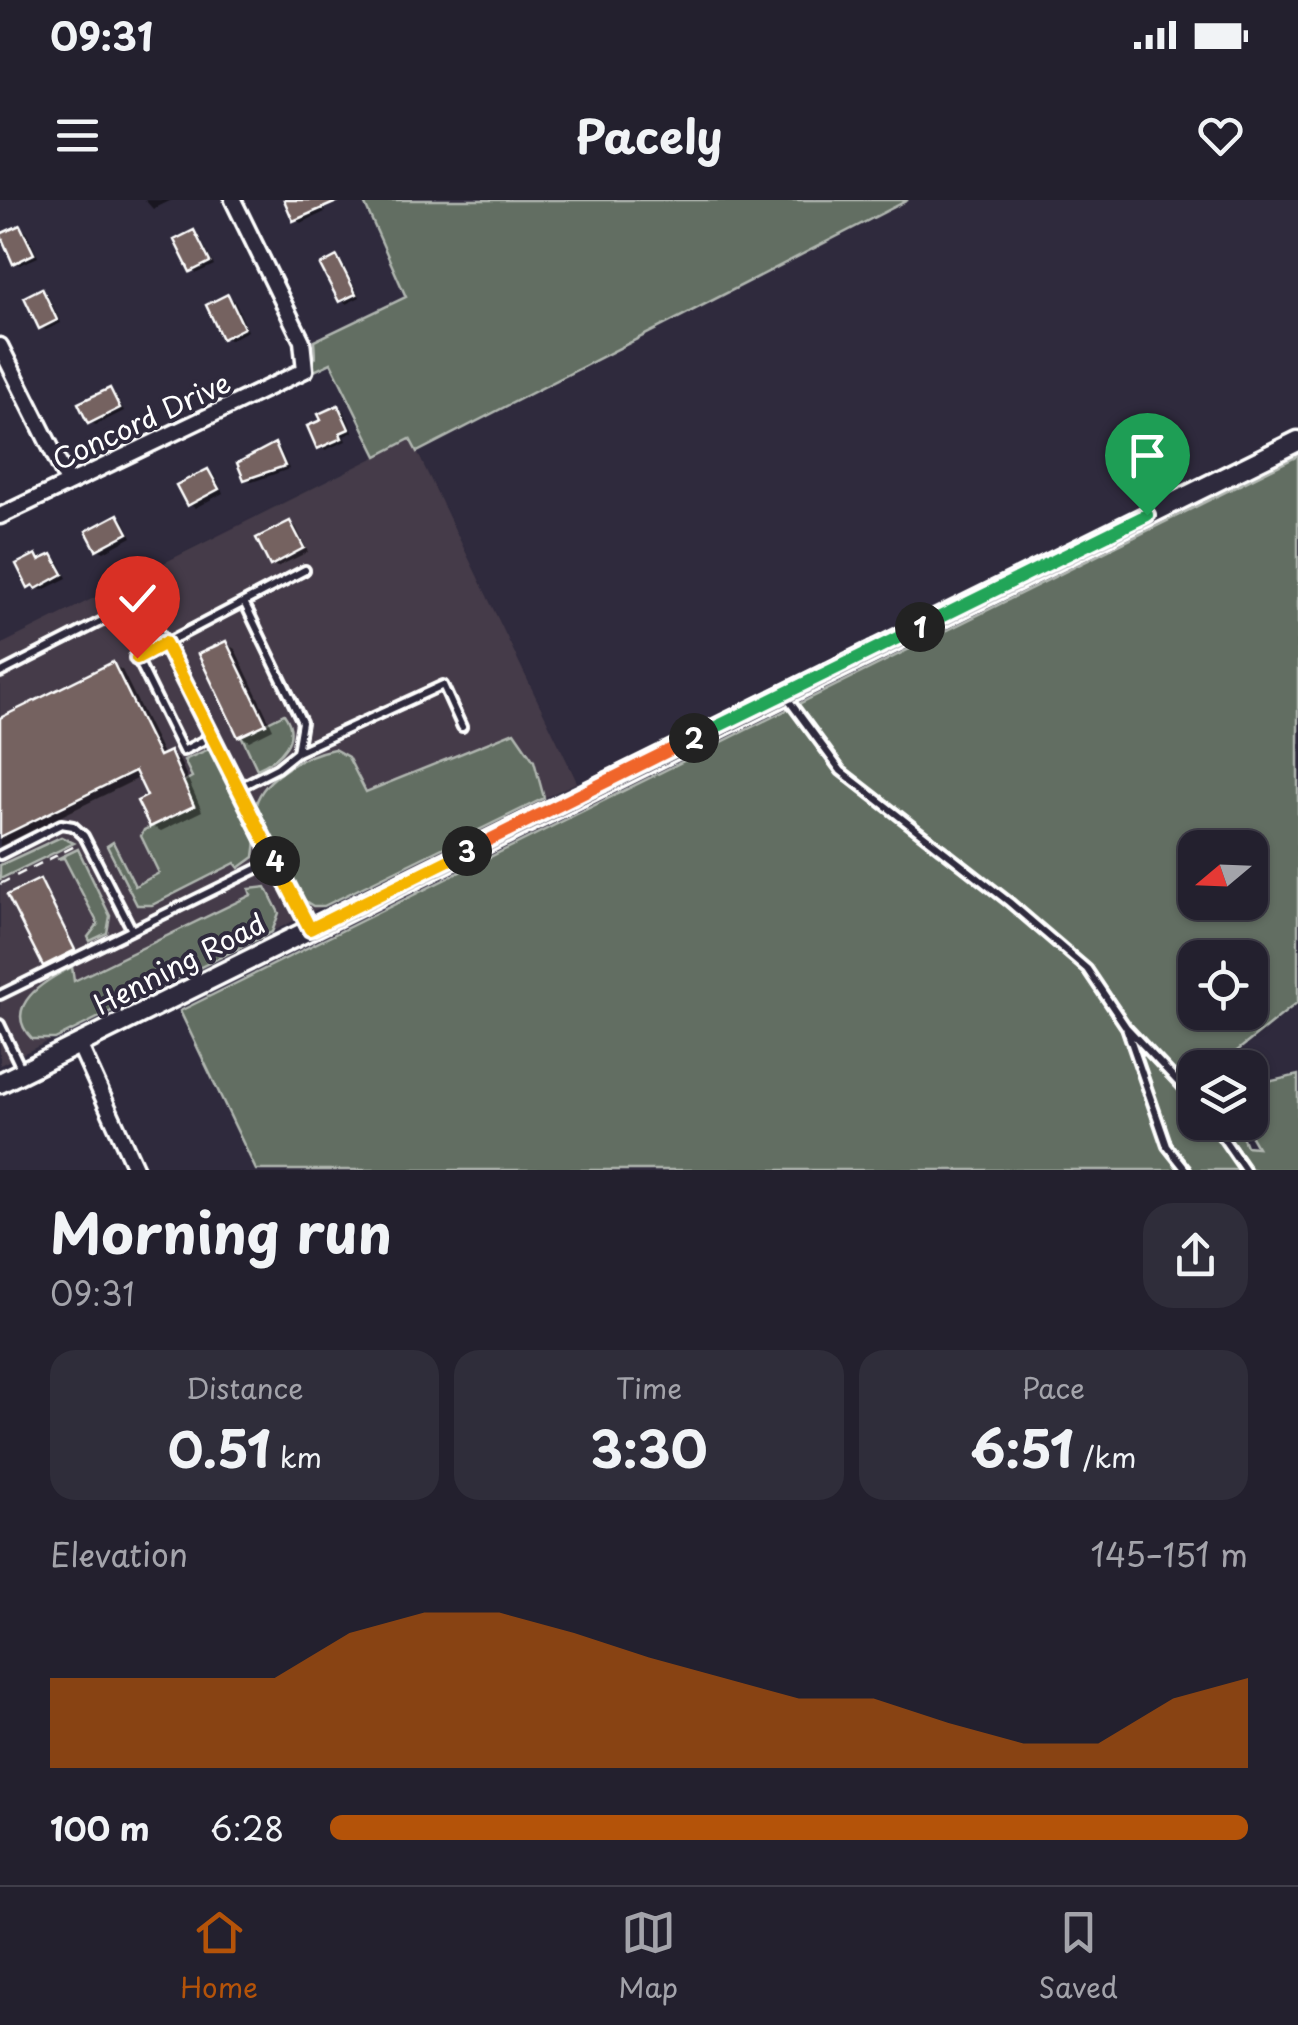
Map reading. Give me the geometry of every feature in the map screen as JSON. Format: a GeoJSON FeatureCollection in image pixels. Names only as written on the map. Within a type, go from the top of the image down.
{"type":"FeatureCollection","features":[{"type":"Feature","properties":{"kind":"street","name":"Concord Drive"},"geometry":{"type":"LineString","coordinates":[[0,516],[305,370],[302,341],[234,200]]}},
{"type":"Feature","properties":{"kind":"street"},"geometry":{"type":"LineString","coordinates":[[0,346],[68,482]]}},
{"type":"Feature","properties":{"kind":"street","name":"Henning Road"},"geometry":{"type":"LineString","coordinates":[[0,1084],[1298,440]]}},
{"type":"Feature","properties":{"kind":"street"},"geometry":{"type":"LineString","coordinates":[[79,1044],[136,1170]]}},
{"type":"Feature","properties":{"kind":"lane"},"geometry":{"type":"LineString","coordinates":[[212,736],[183,751],[137,658],[305,570]]}},
{"type":"Feature","properties":{"kind":"lane"},"geometry":{"type":"LineString","coordinates":[[244,602],[302,722],[298,752]]}},
{"type":"Feature","properties":{"kind":"lane"},"geometry":{"type":"LineString","coordinates":[[0,673],[114,614],[142,618],[158,630],[310,929]]}},
{"type":"Feature","properties":{"kind":"lane"},"geometry":{"type":"LineString","coordinates":[[238,788],[298,752],[443,685],[462,727]]}},
{"type":"Feature","properties":{"kind":"lane"},"geometry":{"type":"LineString","coordinates":[[784,694],[842,772],[1009,902],[1087,969],[1126,1026],[1178,1082]]}},
{"type":"Feature","properties":{"kind":"lane"},"geometry":{"type":"LineString","coordinates":[[0,855],[61,824],[72,826],[90,846],[132,930]]}},
{"type":"Feature","properties":{"kind":"lane"},"geometry":{"type":"LineString","coordinates":[[0,995],[274,860]]}},
{"type":"Feature","properties":{"kind":"lane"},"geometry":{"type":"LineString","coordinates":[[0,1024],[23,1072]]}},
{"type":"Feature","properties":{"kind":"lane"},"geometry":{"type":"LineString","coordinates":[[1126,1026],[1167,1146],[1186,1170]]}},
{"type":"Feature","properties":{"kind":"lane"},"geometry":{"type":"LineString","coordinates":[[1224,1140],[1245,1170]]}},
{"type":"Feature","properties":{"kind":"path"},"geometry":{"type":"LineString","coordinates":[[0,884],[76,845]]}},
{"type":"Feature","properties":{"kind":"shaded area"},"geometry":{"type":"Polygon","coordinates":[[[411,439],[577,782],[0,1065],[0,645],[411,439]]]}},
{"type":"Feature","properties":{"kind":"green space"},"geometry":{"type":"Polygon","coordinates":[[[363,200],[908,200],[417,452],[410,439],[377,456],[331,363],[308,374],[315,357],[314,341],[406,297],[363,200]]]}},
{"type":"Feature","properties":{"kind":"green space"},"geometry":{"type":"Polygon","coordinates":[[[1298,456],[1298,1002],[1268,1026],[1268,940],[1178,940],[1178,1030],[1263,1030],[1238,1050],[1178,1050],[1178,1140],[1244,1140],[1246,1146],[1257,1147],[1253,1140],[1268,1140],[1268,1082],[1298,1075],[1298,1170],[256,1170],[180,1011],[1298,456]]]}},
{"type":"Feature","properties":{"kind":"green space"},"geometry":{"type":"Polygon","coordinates":[[[284,714],[291,732],[286,747],[257,769],[241,735],[284,714]]]}},
{"type":"Feature","properties":{"kind":"green space"},"geometry":{"type":"Polygon","coordinates":[[[514,732],[534,761],[544,798],[324,906],[313,906],[302,899],[256,804],[277,776],[300,761],[334,749],[348,757],[366,792],[514,732]]]}},
{"type":"Feature","properties":{"kind":"green space"},"geometry":{"type":"Polygon","coordinates":[[[211,748],[256,841],[254,857],[239,868],[235,863],[152,905],[137,905],[107,846],[113,842],[135,886],[159,873],[141,836],[144,830],[194,806],[183,782],[192,777],[184,760],[211,748]]]}},
{"type":"Feature","properties":{"kind":"green space"},"geometry":{"type":"Polygon","coordinates":[[[61,837],[74,843],[0,879],[0,865],[61,837]]]}},
{"type":"Feature","properties":{"kind":"green space"},"geometry":{"type":"Polygon","coordinates":[[[78,849],[110,916],[107,933],[90,941],[88,937],[98,924],[64,858],[57,859],[78,849]]]}},
{"type":"Feature","properties":{"kind":"green space"},"geometry":{"type":"Polygon","coordinates":[[[266,887],[279,913],[272,932],[55,1039],[32,1039],[23,1027],[21,1016],[30,996],[62,972],[72,967],[74,981],[251,895],[249,889],[266,887]]]}},
{"type":"Feature","properties":{"kind":"building"},"geometry":{"type":"Polygon","coordinates":[[[284,200],[341,200],[293,221],[284,200]]]}},
{"type":"Feature","properties":{"kind":"building"},"geometry":{"type":"Polygon","coordinates":[[[20,225],[34,254],[13,264],[0,234],[20,225]]]}},
{"type":"Feature","properties":{"kind":"building"},"geometry":{"type":"Polygon","coordinates":[[[194,230],[210,262],[190,272],[174,240],[194,230]]]}},
{"type":"Feature","properties":{"kind":"building"},"geometry":{"type":"Polygon","coordinates":[[[337,256],[356,294],[339,302],[320,265],[337,256]]]}},
{"type":"Feature","properties":{"kind":"building"},"geometry":{"type":"Polygon","coordinates":[[[42,288],[57,320],[39,329],[24,297],[42,288]]]}},
{"type":"Feature","properties":{"kind":"building"},"geometry":{"type":"Polygon","coordinates":[[[228,294],[244,328],[222,339],[206,305],[228,294]]]}},
{"type":"Feature","properties":{"kind":"building"},"geometry":{"type":"Polygon","coordinates":[[[110,388],[120,408],[88,424],[78,403],[110,388]]]}},
{"type":"Feature","properties":{"kind":"building"},"geometry":{"type":"Polygon","coordinates":[[[338,405],[349,429],[340,433],[342,438],[317,449],[307,426],[321,420],[318,414],[338,405]]]}},
{"type":"Feature","properties":{"kind":"building"},"geometry":{"type":"Polygon","coordinates":[[[275,443],[285,466],[244,480],[237,463],[275,443]]]}},
{"type":"Feature","properties":{"kind":"building"},"geometry":{"type":"Polygon","coordinates":[[[208,469],[219,489],[187,506],[176,485],[208,469]]]}},
{"type":"Feature","properties":{"kind":"building"},"geometry":{"type":"Polygon","coordinates":[[[118,514],[128,533],[96,550],[86,531],[118,514]]]}},
{"type":"Feature","properties":{"kind":"building"},"geometry":{"type":"Polygon","coordinates":[[[290,521],[304,548],[270,566],[256,538],[290,521]]]}},
{"type":"Feature","properties":{"kind":"building"},"geometry":{"type":"Polygon","coordinates":[[[36,554],[39,560],[52,554],[63,574],[36,589],[33,585],[28,588],[16,564],[36,554]]]}},
{"type":"Feature","properties":{"kind":"building"},"geometry":{"type":"Polygon","coordinates":[[[226,641],[266,724],[238,737],[198,654],[226,641]]]}},
{"type":"Feature","properties":{"kind":"building"},"geometry":{"type":"Polygon","coordinates":[[[113,662],[159,756],[170,751],[194,806],[150,827],[137,801],[147,796],[135,771],[0,837],[0,718],[113,662]]]}},
{"type":"Feature","properties":{"kind":"building"},"geometry":{"type":"Polygon","coordinates":[[[40,879],[75,950],[43,966],[7,895],[40,879]]]}},
{"type":"Feature","properties":{"kind":"route"},"geometry":{"type":"LineString","coordinates":[[137,658],[165,643],[310,929],[1147,515]]}}]}
